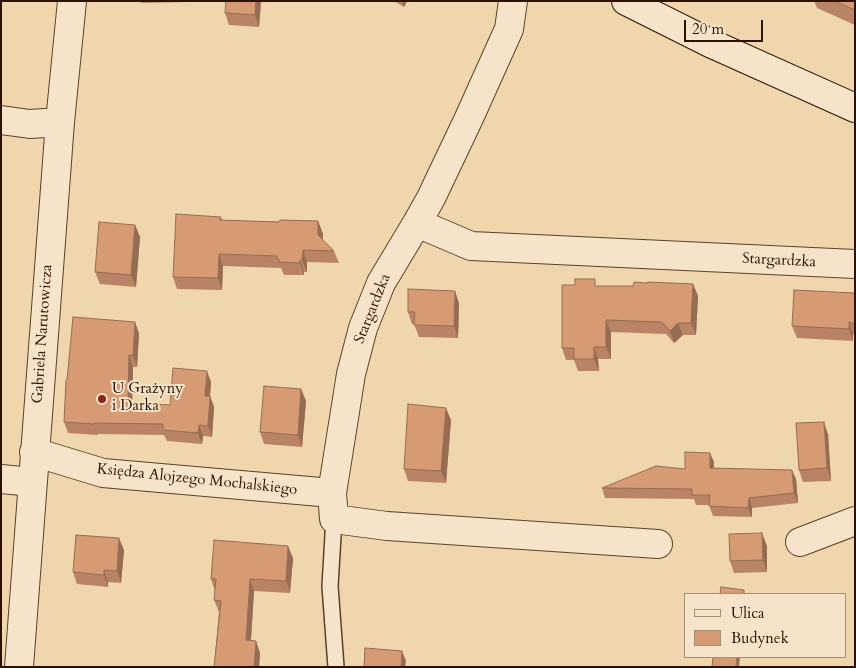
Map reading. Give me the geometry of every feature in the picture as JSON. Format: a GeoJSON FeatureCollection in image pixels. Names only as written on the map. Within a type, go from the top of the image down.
{"type":"FeatureCollection","features":[{"type":"Feature","properties":{"kind":"street","name":"Gabriela Narutowicza"},"geometry":{"type":"LineString","coordinates":[[19,667],[60,122],[72,1]]}},
{"type":"Feature","properties":{"kind":"street"},"geometry":{"type":"LineString","coordinates":[[417,222],[431,198],[509,29],[513,1]]}},
{"type":"Feature","properties":{"kind":"street"},"geometry":{"type":"LineString","coordinates":[[626,1],[710,43],[855,108]]}},
{"type":"Feature","properties":{"kind":"street"},"geometry":{"type":"LineString","coordinates":[[1,120],[30,124],[60,122]]}},
{"type":"Feature","properties":{"kind":"street","name":"Stargardzka"},"geometry":{"type":"LineString","coordinates":[[333,506],[351,374],[363,328],[381,283],[417,222],[471,246],[855,264]]}},
{"type":"Feature","properties":{"kind":"street","name":"Księdza Alojzego Mochalskiego"},"geometry":{"type":"LineString","coordinates":[[34,452],[103,473],[333,506]]}},
{"type":"Feature","properties":{"kind":"street"},"geometry":{"type":"LineString","coordinates":[[1,479],[33,482]]}},
{"type":"Feature","properties":{"kind":"street"},"geometry":{"type":"LineString","coordinates":[[333,506],[387,526],[658,544]]}},
{"type":"Feature","properties":{"kind":"street"},"geometry":{"type":"LineString","coordinates":[[800,542],[855,521]]}},
{"type":"Feature","properties":{"kind":"lane"},"geometry":{"type":"LineString","coordinates":[[333,506],[330,586],[336,667]]}},
{"type":"Feature","properties":{"kind":"building"},"geometry":{"type":"Polygon","coordinates":[[[226,1],[256,1],[255,15],[225,13],[226,1]]]}},
{"type":"Feature","properties":{"kind":"building"},"geometry":{"type":"Polygon","coordinates":[[[834,1],[855,1],[855,10],[834,1]]]}},
{"type":"Feature","properties":{"kind":"building"},"geometry":{"type":"Polygon","coordinates":[[[176,214],[221,217],[220,220],[318,221],[318,235],[334,251],[303,250],[300,263],[279,262],[277,256],[219,254],[218,278],[173,277],[176,214]]]}},
{"type":"Feature","properties":{"kind":"building"},"geometry":{"type":"Polygon","coordinates":[[[99,222],[135,225],[131,275],[95,272],[99,222]]]}},
{"type":"Feature","properties":{"kind":"building"},"geometry":{"type":"Polygon","coordinates":[[[575,279],[595,279],[595,286],[633,286],[634,282],[693,284],[691,323],[678,323],[670,331],[662,322],[606,320],[606,347],[594,347],[594,359],[574,359],[574,348],[562,348],[562,285],[575,285],[575,279]]]}},
{"type":"Feature","properties":{"kind":"building"},"geometry":{"type":"Polygon","coordinates":[[[408,289],[455,291],[454,326],[414,325],[415,312],[408,312],[408,289]]]}},
{"type":"Feature","properties":{"kind":"building"},"geometry":{"type":"Polygon","coordinates":[[[794,290],[855,293],[855,324],[849,322],[849,329],[792,326],[794,290]]]}},
{"type":"Feature","properties":{"kind":"building"},"geometry":{"type":"Polygon","coordinates":[[[73,317],[135,322],[133,356],[129,355],[128,402],[170,405],[173,368],[207,371],[205,396],[210,396],[208,426],[199,425],[198,433],[163,430],[163,424],[64,422],[66,380],[73,317]]]}},
{"type":"Feature","properties":{"kind":"building"},"geometry":{"type":"Polygon","coordinates":[[[264,386],[301,389],[298,435],[260,432],[264,386]]]}},
{"type":"Feature","properties":{"kind":"building"},"geometry":{"type":"Polygon","coordinates":[[[408,404],[446,408],[441,471],[404,469],[408,404]]]}},
{"type":"Feature","properties":{"kind":"building"},"geometry":{"type":"Polygon","coordinates":[[[824,422],[827,468],[799,470],[796,423],[824,422]]]}},
{"type":"Feature","properties":{"kind":"building"},"geometry":{"type":"Polygon","coordinates":[[[685,452],[710,453],[710,468],[792,470],[794,493],[749,498],[748,508],[709,506],[710,495],[692,495],[692,489],[602,488],[656,466],[685,469],[685,452]]]}},
{"type":"Feature","properties":{"kind":"building"},"geometry":{"type":"Polygon","coordinates":[[[762,533],[763,560],[730,561],[729,534],[762,533]]]}},
{"type":"Feature","properties":{"kind":"building"},"geometry":{"type":"Polygon","coordinates":[[[76,535],[119,538],[117,571],[104,570],[104,575],[73,572],[76,535]]]}},
{"type":"Feature","properties":{"kind":"building"},"geometry":{"type":"Polygon","coordinates":[[[214,540],[288,546],[286,581],[250,579],[246,640],[256,641],[254,667],[214,667],[221,601],[214,600],[216,579],[211,579],[214,540]]]}},
{"type":"Feature","properties":{"kind":"building"},"geometry":{"type":"Polygon","coordinates":[[[721,587],[744,590],[744,593],[720,593],[721,587]]]}},
{"type":"Feature","properties":{"kind":"building"},"geometry":{"type":"Polygon","coordinates":[[[365,648],[402,651],[401,667],[364,667],[365,648]]]}},
{"type":"Feature","properties":{"kind":"building"},"geometry":{"type":"Polygon","coordinates":[[[713,658],[737,658],[736,667],[712,667],[713,658]]]}},
{"type":"Feature","properties":{"kind":"place","name":"U Grażyny i Darka"},"geometry":{"type":"Point","coordinates":[102,399]}}]}
